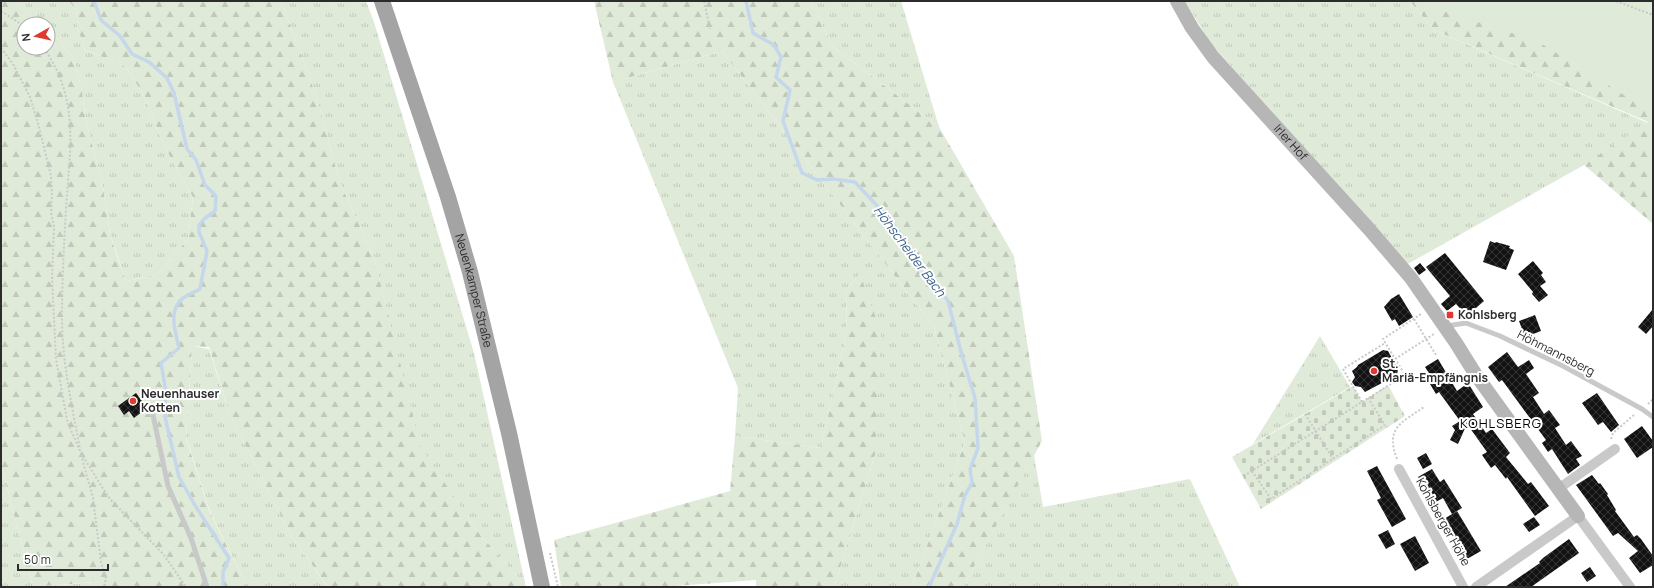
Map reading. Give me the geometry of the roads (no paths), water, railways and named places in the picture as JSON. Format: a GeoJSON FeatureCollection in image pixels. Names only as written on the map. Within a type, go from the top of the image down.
{"type":"FeatureCollection","features":[{"type":"Feature","properties":{"kind":"main road","name":"Neuenkamper Straße"},"geometry":{"type":"LineString","coordinates":[[382,1],[448,197],[470,272],[509,433],[542,587]]}},
{"type":"Feature","properties":{"kind":"street","name":"Irler Hof"},"geometry":{"type":"LineString","coordinates":[[1178,1],[1192,28],[1213,57],[1369,229],[1411,278],[1445,326],[1476,375],[1578,516]]}},
{"type":"Feature","properties":{"kind":"street"},"geometry":{"type":"LineString","coordinates":[[1558,489],[1615,450]]}},
{"type":"Feature","properties":{"kind":"street","name":"Kohlsberger Höhe"},"geometry":{"type":"LineString","coordinates":[[1399,470],[1463,587]]}},
{"type":"Feature","properties":{"kind":"street"},"geometry":{"type":"LineString","coordinates":[[1476,587],[1578,516],[1630,587]]}},
{"type":"Feature","properties":{"kind":"lane","name":"Höhmannsberg"},"geometry":{"type":"LineString","coordinates":[[1445,326],[1466,323],[1500,336],[1563,366],[1642,409],[1653,417]]}},
{"type":"Feature","properties":{"kind":"lane"},"geometry":{"type":"LineString","coordinates":[[152,415],[168,486],[191,538],[207,587]]}},
{"type":"Feature","properties":{"kind":"waterway"},"geometry":{"type":"LineString","coordinates":[[94,1],[101,20],[120,36],[132,54],[149,62],[167,78],[174,93],[187,149],[196,160],[205,185],[216,196],[215,211],[204,219],[199,225],[199,232],[207,251],[200,289],[183,298],[176,307],[174,312],[174,324],[179,348],[161,363],[165,386],[165,417],[179,477],[196,507],[229,558],[223,572],[223,587]]}},
{"type":"Feature","properties":{"kind":"waterway","name":"Höhscheider Bach"},"geometry":{"type":"LineString","coordinates":[[746,1],[753,33],[774,45],[781,57],[776,77],[790,90],[783,121],[802,173],[817,180],[833,179],[855,182],[891,221],[948,301],[975,398],[978,448],[970,469],[972,483],[965,495],[957,524],[929,587]]}},
{"type":"Feature","properties":{"kind":"place","name":"Kohlsberg"},"geometry":{"type":"Point","coordinates":[1450,315]}},
{"type":"Feature","properties":{"kind":"place","name":"St. Mariä-Empfängnis"},"geometry":{"type":"Point","coordinates":[1374,371]}},
{"type":"Feature","properties":{"kind":"place","name":"Neuenhauser Kotten"},"geometry":{"type":"Point","coordinates":[133,401]}},
{"type":"Feature","properties":{"kind":"district","name":"KOHLSBERG"},"geometry":{"type":"Point","coordinates":[1501,423]}}]}
